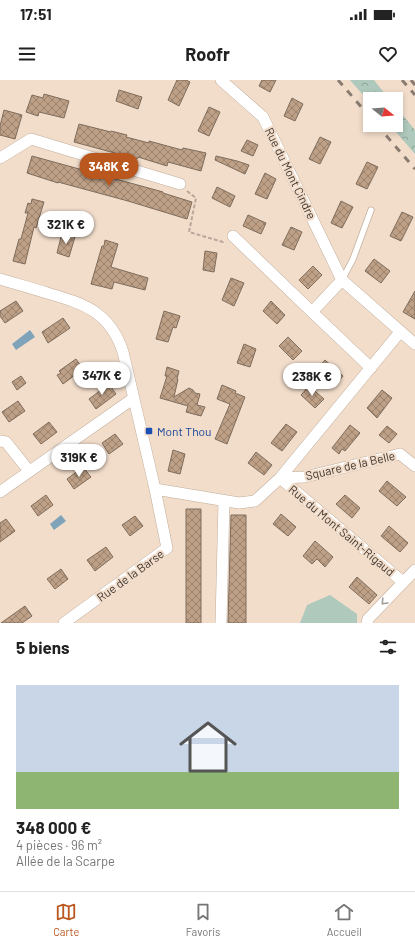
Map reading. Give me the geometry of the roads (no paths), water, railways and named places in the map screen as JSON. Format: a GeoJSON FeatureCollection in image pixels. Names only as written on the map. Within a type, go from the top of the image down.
{"type":"FeatureCollection","features":[{"type":"Feature","properties":{"kind":"street","name":"Rue du Mont Cindre"},"geometry":{"type":"LineString","coordinates":[[221,80],[263,117],[342,280],[415,344]]}},
{"type":"Feature","properties":{"kind":"street"},"geometry":{"type":"LineString","coordinates":[[0,158],[31,139],[180,184]]}},
{"type":"Feature","properties":{"kind":"street"},"geometry":{"type":"LineString","coordinates":[[233,236],[371,368]]}},
{"type":"Feature","properties":{"kind":"street"},"geometry":{"type":"LineString","coordinates":[[0,279],[70,299],[89,307],[102,317],[112,328],[119,340],[123,352],[155,489],[239,503],[256,501],[280,478],[400,332]]}},
{"type":"Feature","properties":{"kind":"street"},"geometry":{"type":"LineString","coordinates":[[312,312],[342,280]]}},
{"type":"Feature","properties":{"kind":"street"},"geometry":{"type":"LineString","coordinates":[[0,478],[3,490],[134,398]]}},
{"type":"Feature","properties":{"kind":"street"},"geometry":{"type":"LineString","coordinates":[[0,441],[6,442],[29,471]]}},
{"type":"Feature","properties":{"kind":"street","name":"Square de la Belle"},"geometry":{"type":"LineString","coordinates":[[280,478],[305,477],[400,454],[415,466]]}},
{"type":"Feature","properties":{"kind":"street","name":"Rue du Mont Saint-Rigaud"},"geometry":{"type":"LineString","coordinates":[[280,478],[403,582]]}},
{"type":"Feature","properties":{"kind":"street","name":"Rue de la Barse"},"geometry":{"type":"LineString","coordinates":[[64,623],[167,548],[155,489]]}},
{"type":"Feature","properties":{"kind":"street"},"geometry":{"type":"LineString","coordinates":[[221,623],[224,501]]}},
{"type":"Feature","properties":{"kind":"street"},"geometry":{"type":"LineString","coordinates":[[367,623],[368,619],[415,570]]}},
{"type":"Feature","properties":{"kind":"lane"},"geometry":{"type":"LineString","coordinates":[[342,280],[353,259],[371,210]]}},
{"type":"Feature","properties":{"kind":"water"},"geometry":{"type":"Polygon","coordinates":[[[30,330],[35,337],[16,350],[12,344],[30,330]]]}},
{"type":"Feature","properties":{"kind":"water"},"geometry":{"type":"Polygon","coordinates":[[[61,515],[66,521],[54,530],[50,524],[61,515]]]}},
{"type":"Feature","properties":{"kind":"railway"},"geometry":{"type":"LineString","coordinates":[[338,80],[363,109]]}},
{"type":"Feature","properties":{"kind":"railway"},"geometry":{"type":"LineString","coordinates":[[402,80],[415,95]]}},
{"type":"Feature","properties":{"kind":"railway"},"geometry":{"type":"LineString","coordinates":[[411,80],[415,85]]}},
{"type":"Feature","properties":{"kind":"railway"},"geometry":{"type":"LineString","coordinates":[[383,132],[415,169]]}},
{"type":"Feature","properties":{"kind":"place","name":"Mont Thou"},"geometry":{"type":"Point","coordinates":[149,431]}}]}
